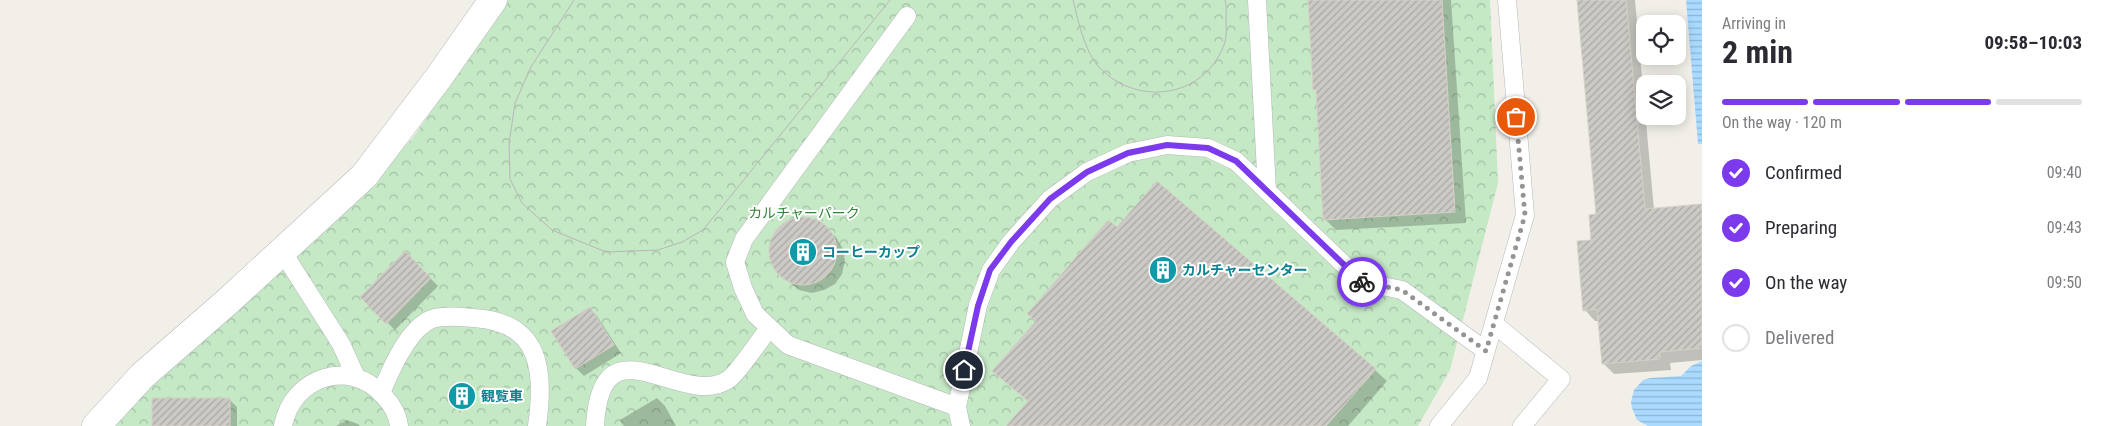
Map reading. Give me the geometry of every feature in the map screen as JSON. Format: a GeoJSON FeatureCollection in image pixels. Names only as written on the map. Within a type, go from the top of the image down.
{"type":"FeatureCollection","features":[{"type":"Feature","properties":{"kind":"street"},"geometry":{"type":"LineString","coordinates":[[96,426],[142,376],[364,176],[440,77],[493,0]]}},
{"type":"Feature","properties":{"kind":"lane"},"geometry":{"type":"LineString","coordinates":[[1257,0],[1267,191]]}},
{"type":"Feature","properties":{"kind":"lane"},"geometry":{"type":"LineString","coordinates":[[1439,426],[1478,378],[1525,215],[1506,0]]}},
{"type":"Feature","properties":{"kind":"lane"},"geometry":{"type":"LineString","coordinates":[[907,16],[744,239],[735,262],[743,288],[755,314],[788,345],[957,407]]}},
{"type":"Feature","properties":{"kind":"lane"},"geometry":{"type":"LineString","coordinates":[[961,426],[957,407],[978,306],[990,270],[1011,242],[1050,199],[1087,172],[1128,153],[1167,145],[1208,148],[1236,161],[1362,282],[1402,290],[1486,351]]}},
{"type":"Feature","properties":{"kind":"lane"},"geometry":{"type":"LineString","coordinates":[[282,251],[341,344],[356,377]]}},
{"type":"Feature","properties":{"kind":"lane"},"geometry":{"type":"LineString","coordinates":[[381,393],[391,369],[406,343],[421,327],[432,319],[458,317],[487,319],[515,330],[526,337],[536,354],[541,398],[537,426]]}},
{"type":"Feature","properties":{"kind":"lane"},"geometry":{"type":"LineString","coordinates":[[1494,324],[1561,379],[1522,426]]}},
{"type":"Feature","properties":{"kind":"lane"},"geometry":{"type":"LineString","coordinates":[[595,426],[600,393],[604,383],[613,375],[627,371],[643,371],[685,383],[713,385],[729,379],[768,328]]}},
{"type":"Feature","properties":{"kind":"lane"},"geometry":{"type":"LineString","coordinates":[[283,426],[285,413],[297,395],[314,382],[335,376],[356,377],[376,387],[390,403],[399,426]]}},
{"type":"Feature","properties":{"kind":"green space","name":"カルチャーパーク"},"geometry":{"type":"Polygon","coordinates":[[[508,0],[1490,0],[1498,183],[1450,370],[1418,426],[110,426],[178,356],[304,244],[412,139],[508,0]]]}},
{"type":"Feature","properties":{"kind":"water"},"geometry":{"type":"Polygon","coordinates":[[[1686,0],[1702,0],[1702,144],[1698,144],[1686,0]]]}},
{"type":"Feature","properties":{"kind":"water"},"geometry":{"type":"Polygon","coordinates":[[[1702,361],[1702,426],[1648,426],[1637,420],[1631,402],[1634,390],[1643,380],[1681,376],[1691,366],[1702,361]]]}},
{"type":"Feature","properties":{"kind":"building"},"geometry":{"type":"Polygon","coordinates":[[[1308,0],[1442,0],[1455,212],[1323,220],[1316,90],[1313,90],[1308,0]]]}},
{"type":"Feature","properties":{"kind":"building"},"geometry":{"type":"Polygon","coordinates":[[[1577,0],[1626,0],[1645,209],[1702,204],[1702,348],[1660,352],[1660,359],[1602,364],[1597,309],[1583,311],[1577,241],[1591,240],[1589,215],[1596,214],[1577,0]]]}},
{"type":"Feature","properties":{"kind":"building","name":"カルチャーセンター"},"geometry":{"type":"Polygon","coordinates":[[[1157,181],[1376,369],[1326,426],[1006,426],[1028,401],[992,371],[1036,321],[1027,314],[1108,220],[1117,227],[1157,181]]]}},
{"type":"Feature","properties":{"kind":"building","name":"コーヒーカップ"},"geometry":{"type":"Polygon","coordinates":[[[803,217],[816,220],[827,227],[834,238],[837,251],[834,264],[827,275],[816,282],[803,285],[790,282],[779,275],[772,264],[769,251],[772,238],[779,227],[790,220],[803,217]]]}},
{"type":"Feature","properties":{"kind":"building"},"geometry":{"type":"Polygon","coordinates":[[[405,251],[431,278],[386,324],[360,297],[405,251]]]}},
{"type":"Feature","properties":{"kind":"building"},"geometry":{"type":"Polygon","coordinates":[[[590,307],[614,345],[575,369],[551,331],[590,307]]]}},
{"type":"Feature","properties":{"kind":"building"},"geometry":{"type":"Polygon","coordinates":[[[152,398],[230,398],[230,426],[152,426],[152,398]]]}},
{"type":"Feature","properties":{"kind":"tram line"},"geometry":{"type":"LineString","coordinates":[[574,0],[531,67],[515,103],[509,144],[510,179],[522,203],[552,230],[606,252],[658,250],[682,242],[703,230],[890,0]]}},
{"type":"Feature","properties":{"kind":"tram line"},"geometry":{"type":"LineString","coordinates":[[1073,0],[1087,48],[1097,65],[1120,83],[1138,90],[1156,92],[1174,90],[1190,84],[1205,74],[1217,60],[1226,39],[1225,0]]}},
{"type":"Feature","properties":{"kind":"way so far"},"geometry":{"type":"LineString","coordinates":[[1362,282],[1402,290],[1486,351],[1525,215],[1516,117]]}},
{"type":"Feature","properties":{"kind":"place","name":"コーヒーカップ"},"geometry":{"type":"Point","coordinates":[803,252]}},
{"type":"Feature","properties":{"kind":"place","name":"カルチャーセンター"},"geometry":{"type":"Point","coordinates":[1163,270]}},
{"type":"Feature","properties":{"kind":"place","name":"観覧車"},"geometry":{"type":"Point","coordinates":[462,396]}},
{"type":"Feature","properties":{"kind":"route"},"geometry":{"type":"LineString","coordinates":[[964,370],[978,306],[990,270],[1011,242],[1050,199],[1087,172],[1128,153],[1167,145],[1208,148],[1236,161],[1362,282]]}}]}
